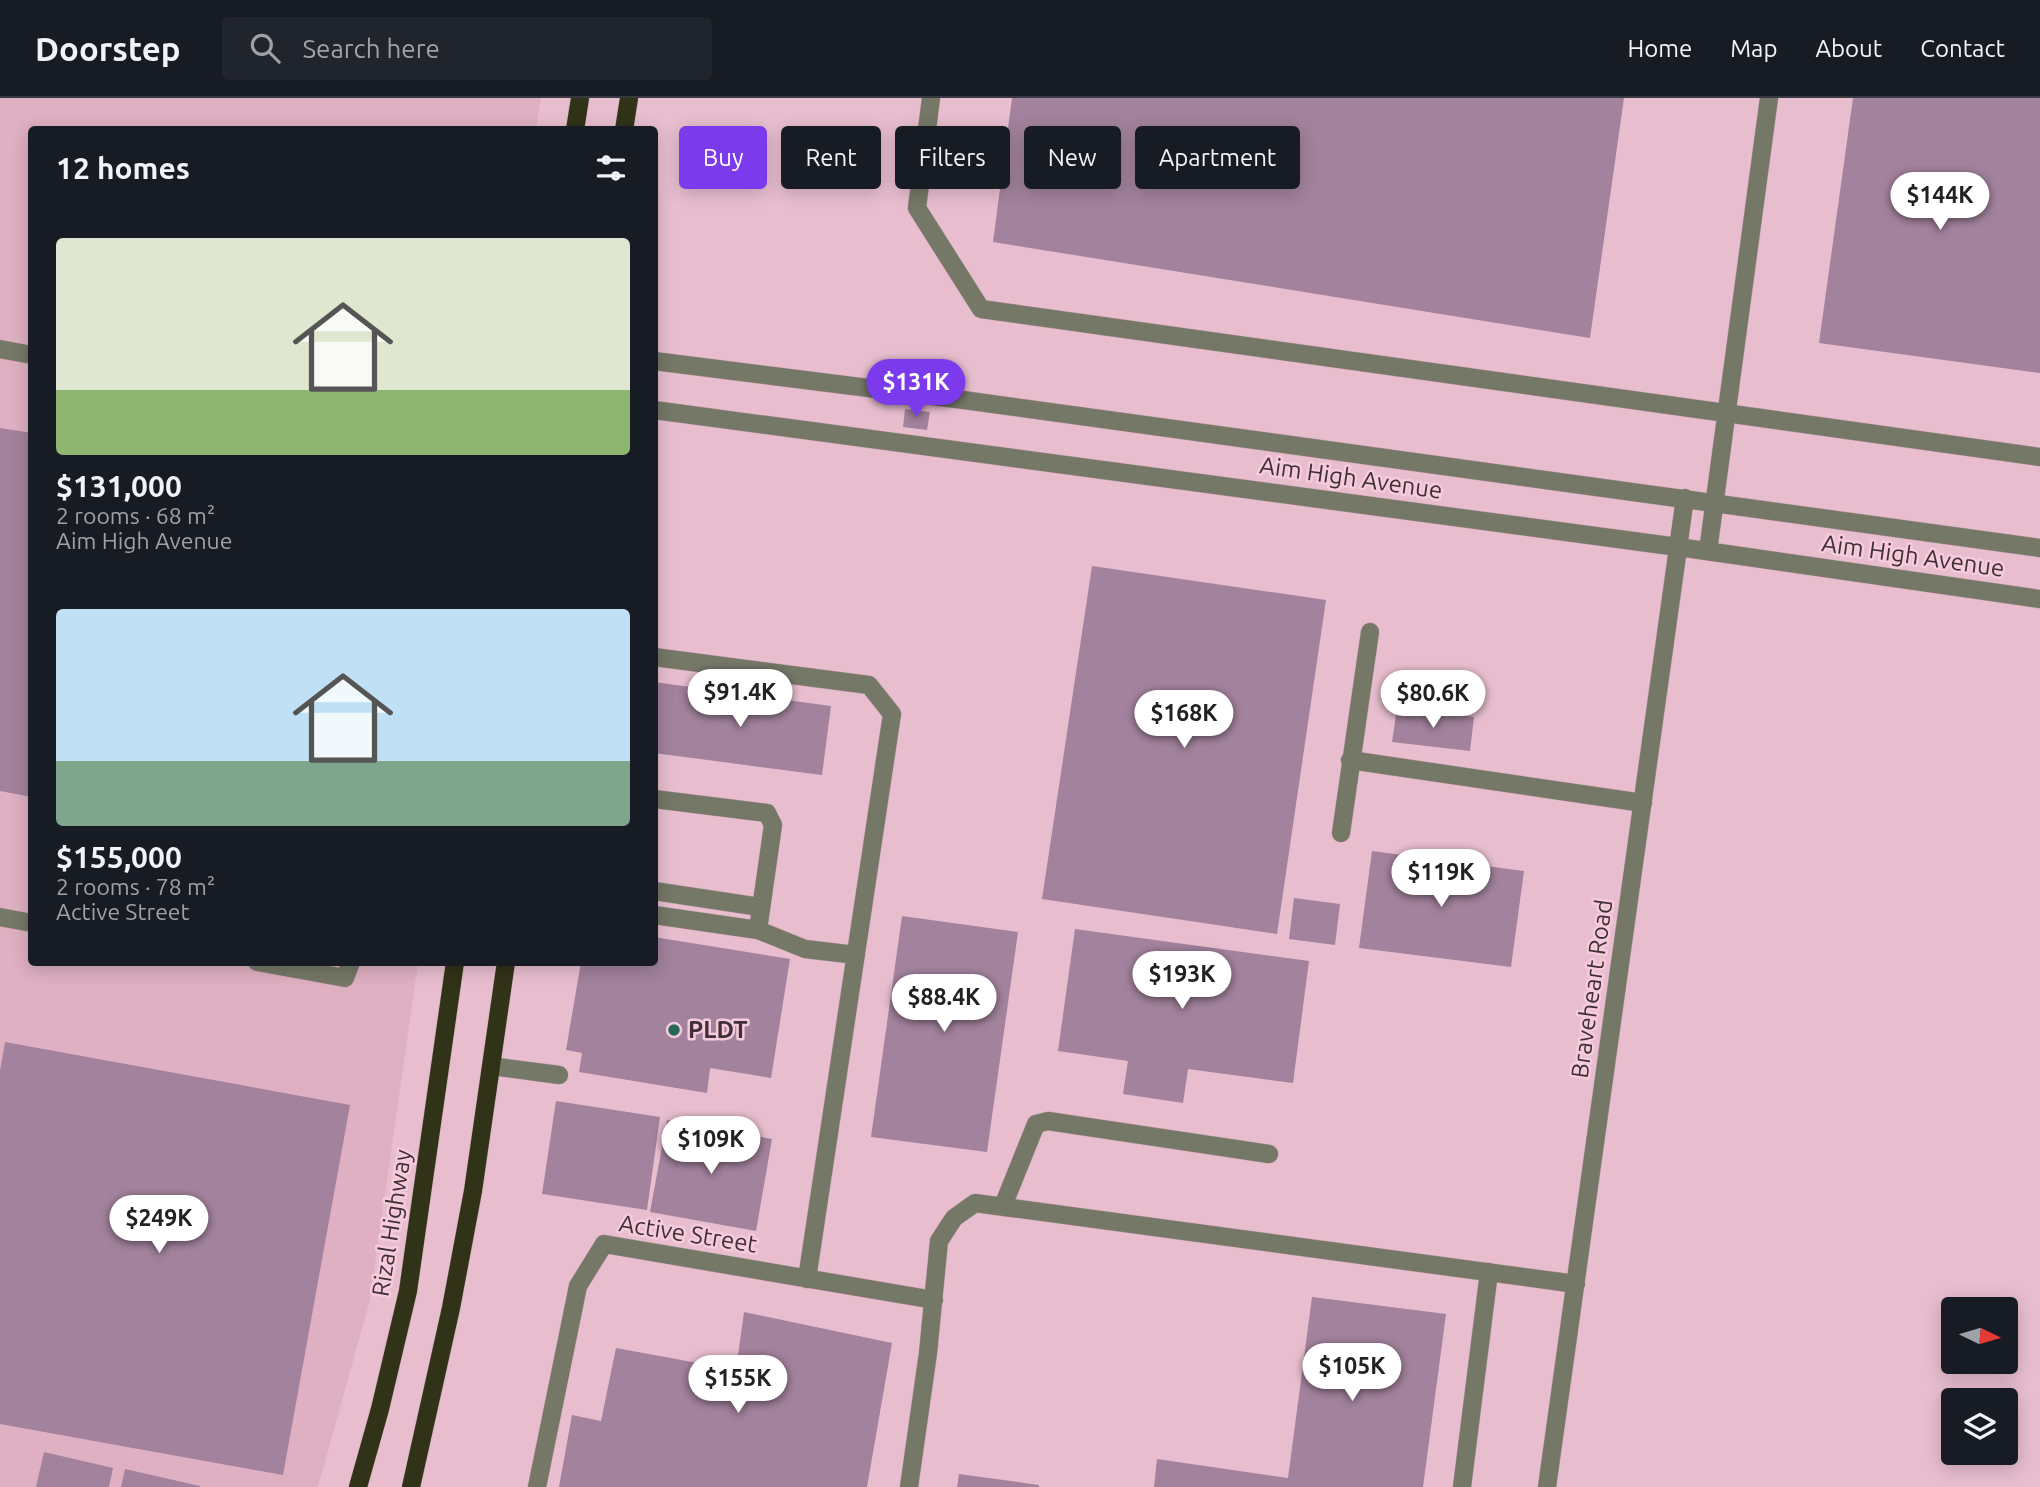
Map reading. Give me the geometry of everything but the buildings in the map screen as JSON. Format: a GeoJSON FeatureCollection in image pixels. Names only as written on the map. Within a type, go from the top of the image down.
{"type":"FeatureCollection","features":[{"type":"Feature","properties":{"kind":"main road"},"geometry":{"type":"LineString","coordinates":[[576,126],[580,98]]}},
{"type":"Feature","properties":{"kind":"main road"},"geometry":{"type":"LineString","coordinates":[[625,126],[629,98]]}},
{"type":"Feature","properties":{"kind":"main road","name":"Rizal Highway"},"geometry":{"type":"LineString","coordinates":[[358,1487],[408,1291],[454,966]]}},
{"type":"Feature","properties":{"kind":"main road"},"geometry":{"type":"LineString","coordinates":[[411,1487],[451,1308],[473,1191],[505,966]]}},
{"type":"Feature","properties":{"kind":"street"},"geometry":{"type":"LineString","coordinates":[[931,98],[917,208],[981,309],[2040,457]]}},
{"type":"Feature","properties":{"kind":"street"},"geometry":{"type":"LineString","coordinates":[[1708,551],[1769,98]]}},
{"type":"Feature","properties":{"kind":"street"},"geometry":{"type":"LineString","coordinates":[[0,349],[28,354]]}},
{"type":"Feature","properties":{"kind":"street","name":"Aim High Avenue"},"geometry":{"type":"LineString","coordinates":[[658,362],[956,399],[2040,548]]}},
{"type":"Feature","properties":{"kind":"street","name":"Aim High Avenue"},"geometry":{"type":"LineString","coordinates":[[658,411],[1708,551],[2040,599]]}},
{"type":"Feature","properties":{"kind":"street","name":"Braveheart Road"},"geometry":{"type":"LineString","coordinates":[[1548,1487],[1685,498]]}},
{"type":"Feature","properties":{"kind":"street"},"geometry":{"type":"LineString","coordinates":[[1341,833],[1370,632]]}},
{"type":"Feature","properties":{"kind":"street"},"geometry":{"type":"LineString","coordinates":[[658,658],[869,685],[892,713],[807,1279],[934,1300]]}},
{"type":"Feature","properties":{"kind":"street"},"geometry":{"type":"LineString","coordinates":[[1350,760],[1643,803]]}},
{"type":"Feature","properties":{"kind":"street"},"geometry":{"type":"LineString","coordinates":[[658,799],[768,813],[773,825],[758,930]]}},
{"type":"Feature","properties":{"kind":"street"},"geometry":{"type":"LineString","coordinates":[[658,892],[760,907]]}},
{"type":"Feature","properties":{"kind":"street"},"geometry":{"type":"LineString","coordinates":[[658,916],[758,930],[805,949],[856,955]]}},
{"type":"Feature","properties":{"kind":"street"},"geometry":{"type":"LineString","coordinates":[[0,917],[28,922]]}},
{"type":"Feature","properties":{"kind":"street"},"geometry":{"type":"LineString","coordinates":[[279,966],[345,978],[350,966]]}},
{"type":"Feature","properties":{"kind":"street"},"geometry":{"type":"LineString","coordinates":[[491,1066],[559,1075]]}},
{"type":"Feature","properties":{"kind":"street"},"geometry":{"type":"LineString","coordinates":[[1003,1206],[1036,1125],[1048,1121],[1269,1154]]}},
{"type":"Feature","properties":{"kind":"street"},"geometry":{"type":"LineString","coordinates":[[909,1487],[934,1300],[939,1241],[954,1218],[975,1203],[1576,1284]]}},
{"type":"Feature","properties":{"kind":"street","name":"Active Street"},"geometry":{"type":"LineString","coordinates":[[537,1487],[578,1286],[604,1244],[807,1279]]}},
{"type":"Feature","properties":{"kind":"street"},"geometry":{"type":"LineString","coordinates":[[1462,1487],[1489,1272]]}},
{"type":"Feature","properties":{"kind":"shaded area"},"geometry":{"type":"Polygon","coordinates":[[[0,98],[541,98],[536,126],[28,126],[28,966],[418,966],[370,1300],[318,1487],[0,1487],[0,98]]]}},
{"type":"Feature","properties":{"kind":"place","name":"PLDT"},"geometry":{"type":"Point","coordinates":[674,1030]}}]}
